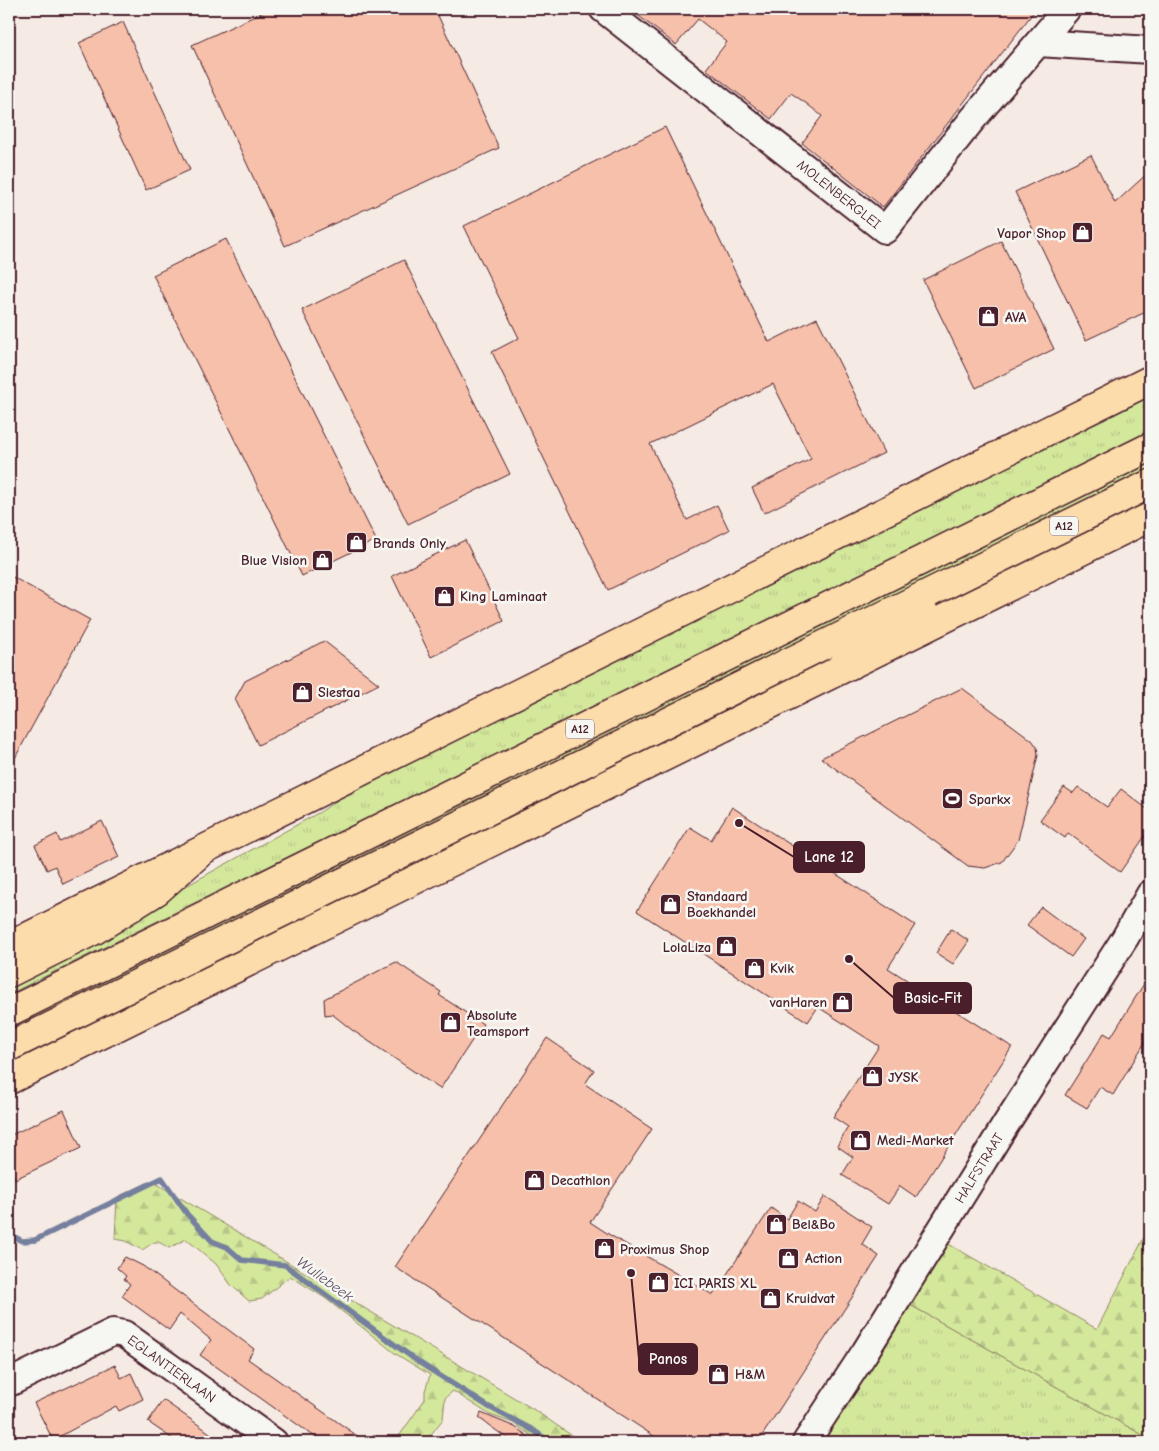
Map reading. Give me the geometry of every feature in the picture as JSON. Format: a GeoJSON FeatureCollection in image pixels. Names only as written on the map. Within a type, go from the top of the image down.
{"type":"FeatureCollection","features":[{"type":"Feature","properties":{"kind":"main road"},"geometry":{"type":"LineString","coordinates":[[9,946],[200,853],[360,771],[1150,380]]}},
{"type":"Feature","properties":{"kind":"main road","name":"A12"},"geometry":{"type":"LineString","coordinates":[[9,1012],[1150,447]]}},
{"type":"Feature","properties":{"kind":"main road","name":"A12"},"geometry":{"type":"LineString","coordinates":[[9,1048],[1150,484]]}},
{"type":"Feature","properties":{"kind":"main road"},"geometry":{"type":"LineString","coordinates":[[9,1080],[1150,517]]}},
{"type":"Feature","properties":{"kind":"main road"},"geometry":{"type":"LineString","coordinates":[[835,672],[873,644],[937,605],[977,569]]}},
{"type":"Feature","properties":{"kind":"main road"},"geometry":{"type":"LineString","coordinates":[[9,973],[95,930],[157,891],[200,853]]}},
{"type":"Feature","properties":{"kind":"street","name":"MOLENBERGLEI"},"geometry":{"type":"LineString","coordinates":[[603,9],[885,230],[972,120],[1067,9]]}},
{"type":"Feature","properties":{"kind":"street"},"geometry":{"type":"LineString","coordinates":[[1038,43],[1150,50]]}},
{"type":"Feature","properties":{"kind":"street","name":"HALFSTRAAT"},"geometry":{"type":"LineString","coordinates":[[806,1442],[865,1352],[1006,1124],[1126,938],[1150,894]]}},
{"type":"Feature","properties":{"kind":"street","name":"EGLANTIERLAAN"},"geometry":{"type":"LineString","coordinates":[[9,1383],[113,1332],[124,1334],[274,1442]]}},
{"type":"Feature","properties":{"kind":"green space"},"geometry":{"type":"Polygon","coordinates":[[[1150,392],[1150,433],[9,994],[9,980],[74,948],[320,812],[388,766],[1150,392]]]}},
{"type":"Feature","properties":{"kind":"green space"},"geometry":{"type":"Polygon","coordinates":[[[1150,458],[1150,473],[9,1036],[9,1022],[1150,458]]]}},
{"type":"Feature","properties":{"kind":"green space"},"geometry":{"type":"Polygon","coordinates":[[[828,653],[831,661],[9,1065],[9,1059],[828,653]]]}},
{"type":"Feature","properties":{"kind":"green space"},"geometry":{"type":"Polygon","coordinates":[[[152,1181],[533,1409],[581,1442],[540,1442],[513,1423],[490,1415],[453,1391],[445,1398],[443,1419],[425,1442],[395,1442],[425,1399],[425,1391],[430,1375],[396,1354],[325,1298],[290,1276],[262,1299],[249,1301],[231,1285],[216,1264],[186,1239],[169,1248],[155,1242],[142,1250],[126,1241],[115,1239],[117,1197],[152,1181]]]}},
{"type":"Feature","properties":{"kind":"green space"},"geometry":{"type":"Polygon","coordinates":[[[1150,1226],[1150,1439],[903,1301],[945,1242],[1097,1329],[1150,1226]]]}},
{"type":"Feature","properties":{"kind":"green space"},"geometry":{"type":"Polygon","coordinates":[[[903,1301],[1150,1439],[1150,1442],[810,1442],[903,1301]]]}},
{"type":"Feature","properties":{"kind":"building"},"geometry":{"type":"Polygon","coordinates":[[[270,9],[435,9],[499,148],[285,246],[192,45],[270,9]]]}},
{"type":"Feature","properties":{"kind":"building"},"geometry":{"type":"Polygon","coordinates":[[[630,9],[1036,9],[883,207],[802,143],[822,116],[807,104],[791,93],[771,119],[706,69],[727,42],[698,19],[676,45],[630,9]]]}},
{"type":"Feature","properties":{"kind":"building"},"geometry":{"type":"Polygon","coordinates":[[[123,22],[190,170],[146,190],[79,43],[123,22]]]}},
{"type":"Feature","properties":{"kind":"building"},"geometry":{"type":"Polygon","coordinates":[[[665,127],[769,342],[817,318],[884,453],[764,513],[752,488],[811,459],[773,384],[650,444],[687,520],[717,505],[729,530],[608,590],[492,352],[519,338],[464,226],[665,127]]]}},
{"type":"Feature","properties":{"kind":"building","name":"Vapor Shop"},"geometry":{"type":"Polygon","coordinates":[[[1091,155],[1115,203],[1150,171],[1150,310],[1086,340],[1015,192],[1091,155]]]}},
{"type":"Feature","properties":{"kind":"building"},"geometry":{"type":"Polygon","coordinates":[[[226,239],[376,540],[302,576],[153,275],[226,239]]]}},
{"type":"Feature","properties":{"kind":"building"},"geometry":{"type":"Polygon","coordinates":[[[1001,241],[1054,349],[976,388],[923,280],[1001,241]]]}},
{"type":"Feature","properties":{"kind":"building"},"geometry":{"type":"Polygon","coordinates":[[[404,260],[510,474],[408,524],[302,310],[404,260]]]}},
{"type":"Feature","properties":{"kind":"building"},"geometry":{"type":"Polygon","coordinates":[[[465,540],[504,621],[431,657],[392,576],[465,540]]]}},
{"type":"Feature","properties":{"kind":"building"},"geometry":{"type":"Polygon","coordinates":[[[9,575],[90,620],[9,769],[9,575]]]}},
{"type":"Feature","properties":{"kind":"building","name":"Siestaa"},"geometry":{"type":"Polygon","coordinates":[[[324,641],[379,684],[258,745],[235,699],[245,681],[324,641]]]}},
{"type":"Feature","properties":{"kind":"building","name":"Sparkx"},"geometry":{"type":"Polygon","coordinates":[[[962,688],[1032,740],[1037,747],[1038,755],[1018,840],[1002,862],[985,868],[968,866],[821,758],[962,688]]]}},
{"type":"Feature","properties":{"kind":"building"},"geometry":{"type":"Polygon","coordinates":[[[1064,787],[1073,793],[1078,787],[1107,807],[1121,789],[1150,811],[1150,829],[1120,872],[1068,833],[1065,838],[1040,820],[1064,787]]]}},
{"type":"Feature","properties":{"kind":"building"},"geometry":{"type":"Polygon","coordinates":[[[732,807],[915,925],[888,968],[1012,1047],[916,1197],[900,1186],[888,1204],[842,1175],[853,1157],[837,1146],[848,1127],[833,1117],[879,1046],[818,1007],[808,1022],[637,911],[690,827],[711,840],[732,807]]]}},
{"type":"Feature","properties":{"kind":"building"},"geometry":{"type":"Polygon","coordinates":[[[102,821],[119,857],[63,884],[55,866],[47,870],[35,845],[57,834],[60,842],[102,821]]]}},
{"type":"Feature","properties":{"kind":"building"},"geometry":{"type":"Polygon","coordinates":[[[1041,907],[1084,939],[1071,957],[1027,925],[1041,907]]]}},
{"type":"Feature","properties":{"kind":"building"},"geometry":{"type":"Polygon","coordinates":[[[951,929],[969,941],[953,964],[936,953],[951,929]]]}},
{"type":"Feature","properties":{"kind":"building"},"geometry":{"type":"Polygon","coordinates":[[[396,962],[441,992],[439,995],[483,1024],[440,1089],[352,1030],[332,1014],[325,1015],[324,999],[396,962]]]}},
{"type":"Feature","properties":{"kind":"building"},"geometry":{"type":"Polygon","coordinates":[[[1150,974],[1150,1034],[1113,1095],[1100,1087],[1087,1108],[1065,1095],[1104,1033],[1111,1037],[1150,974]]]}},
{"type":"Feature","properties":{"kind":"building"},"geometry":{"type":"Polygon","coordinates":[[[547,1038],[594,1070],[585,1084],[652,1129],[590,1222],[713,1295],[771,1208],[787,1219],[798,1201],[815,1212],[825,1196],[872,1227],[862,1244],[879,1256],[758,1442],[663,1442],[395,1267],[547,1038]]]}},
{"type":"Feature","properties":{"kind":"building"},"geometry":{"type":"Polygon","coordinates":[[[64,1110],[81,1148],[15,1179],[9,1165],[9,1136],[64,1110]]]}},
{"type":"Feature","properties":{"kind":"building"},"geometry":{"type":"Polygon","coordinates":[[[125,1257],[143,1266],[254,1349],[248,1359],[366,1442],[322,1442],[200,1355],[211,1340],[180,1314],[169,1330],[122,1296],[130,1284],[124,1279],[126,1276],[117,1268],[125,1257]]]}},
{"type":"Feature","properties":{"kind":"building"},"geometry":{"type":"Polygon","coordinates":[[[115,1365],[121,1378],[131,1373],[143,1399],[119,1411],[116,1406],[53,1440],[34,1403],[115,1365]]]}},
{"type":"Feature","properties":{"kind":"building"},"geometry":{"type":"Polygon","coordinates":[[[163,1400],[222,1442],[177,1442],[148,1422],[163,1400]]]}},
{"type":"Feature","properties":{"kind":"building"},"geometry":{"type":"Polygon","coordinates":[[[481,1413],[515,1427],[536,1442],[512,1442],[479,1418],[481,1413]]]}},
{"type":"Feature","properties":{"kind":"waterway","name":"Wullebeek"},"geometry":{"type":"LineString","coordinates":[[9,1234],[22,1241],[35,1240],[162,1178],[187,1214],[212,1241],[227,1247],[242,1260],[285,1265],[420,1363],[489,1407],[533,1430],[550,1442]]}},
{"type":"Feature","properties":{"kind":"place","name":"Vapor Shop"},"geometry":{"type":"Point","coordinates":[1082,233]}},
{"type":"Feature","properties":{"kind":"place","name":"AVA"},"geometry":{"type":"Point","coordinates":[989,317]}},
{"type":"Feature","properties":{"kind":"place","name":"Brands Only"},"geometry":{"type":"Point","coordinates":[357,543]}},
{"type":"Feature","properties":{"kind":"place","name":"Blue Vision"},"geometry":{"type":"Point","coordinates":[323,560]}},
{"type":"Feature","properties":{"kind":"place","name":"King Laminaat"},"geometry":{"type":"Point","coordinates":[444,596]}},
{"type":"Feature","properties":{"kind":"place","name":"Siestaa"},"geometry":{"type":"Point","coordinates":[302,692]}},
{"type":"Feature","properties":{"kind":"place","name":"Sparkx"},"geometry":{"type":"Point","coordinates":[953,799]}},
{"type":"Feature","properties":{"kind":"place","name":"Lane 12"},"geometry":{"type":"Point","coordinates":[739,823]}},
{"type":"Feature","properties":{"kind":"place","name":"Standaard Boekhandel"},"geometry":{"type":"Point","coordinates":[671,904]}},
{"type":"Feature","properties":{"kind":"place","name":"LolaLiza"},"geometry":{"type":"Point","coordinates":[727,947]}},
{"type":"Feature","properties":{"kind":"place","name":"Basic-Fit"},"geometry":{"type":"Point","coordinates":[849,959]}},
{"type":"Feature","properties":{"kind":"place","name":"Kvik"},"geometry":{"type":"Point","coordinates":[754,968]}},
{"type":"Feature","properties":{"kind":"place","name":"vanHaren"},"geometry":{"type":"Point","coordinates":[843,1002]}},
{"type":"Feature","properties":{"kind":"place","name":"Absolute Teamsport"},"geometry":{"type":"Point","coordinates":[451,1023]}},
{"type":"Feature","properties":{"kind":"place","name":"JYSK"},"geometry":{"type":"Point","coordinates":[872,1077]}},
{"type":"Feature","properties":{"kind":"place","name":"Medi-Market"},"geometry":{"type":"Point","coordinates":[861,1140]}},
{"type":"Feature","properties":{"kind":"place","name":"Decathlon"},"geometry":{"type":"Point","coordinates":[535,1180]}},
{"type":"Feature","properties":{"kind":"place","name":"Bel&Bo"},"geometry":{"type":"Point","coordinates":[776,1224]}},
{"type":"Feature","properties":{"kind":"place","name":"Proximus Shop"},"geometry":{"type":"Point","coordinates":[604,1249]}},
{"type":"Feature","properties":{"kind":"place","name":"Action"},"geometry":{"type":"Point","coordinates":[789,1258]}},
{"type":"Feature","properties":{"kind":"place","name":"Panos"},"geometry":{"type":"Point","coordinates":[631,1273]}},
{"type":"Feature","properties":{"kind":"place","name":"ICI PARIS XL"},"geometry":{"type":"Point","coordinates":[658,1283]}},
{"type":"Feature","properties":{"kind":"place","name":"Kruidvat"},"geometry":{"type":"Point","coordinates":[770,1298]}},
{"type":"Feature","properties":{"kind":"place","name":"H&M"},"geometry":{"type":"Point","coordinates":[719,1374]}}]}
